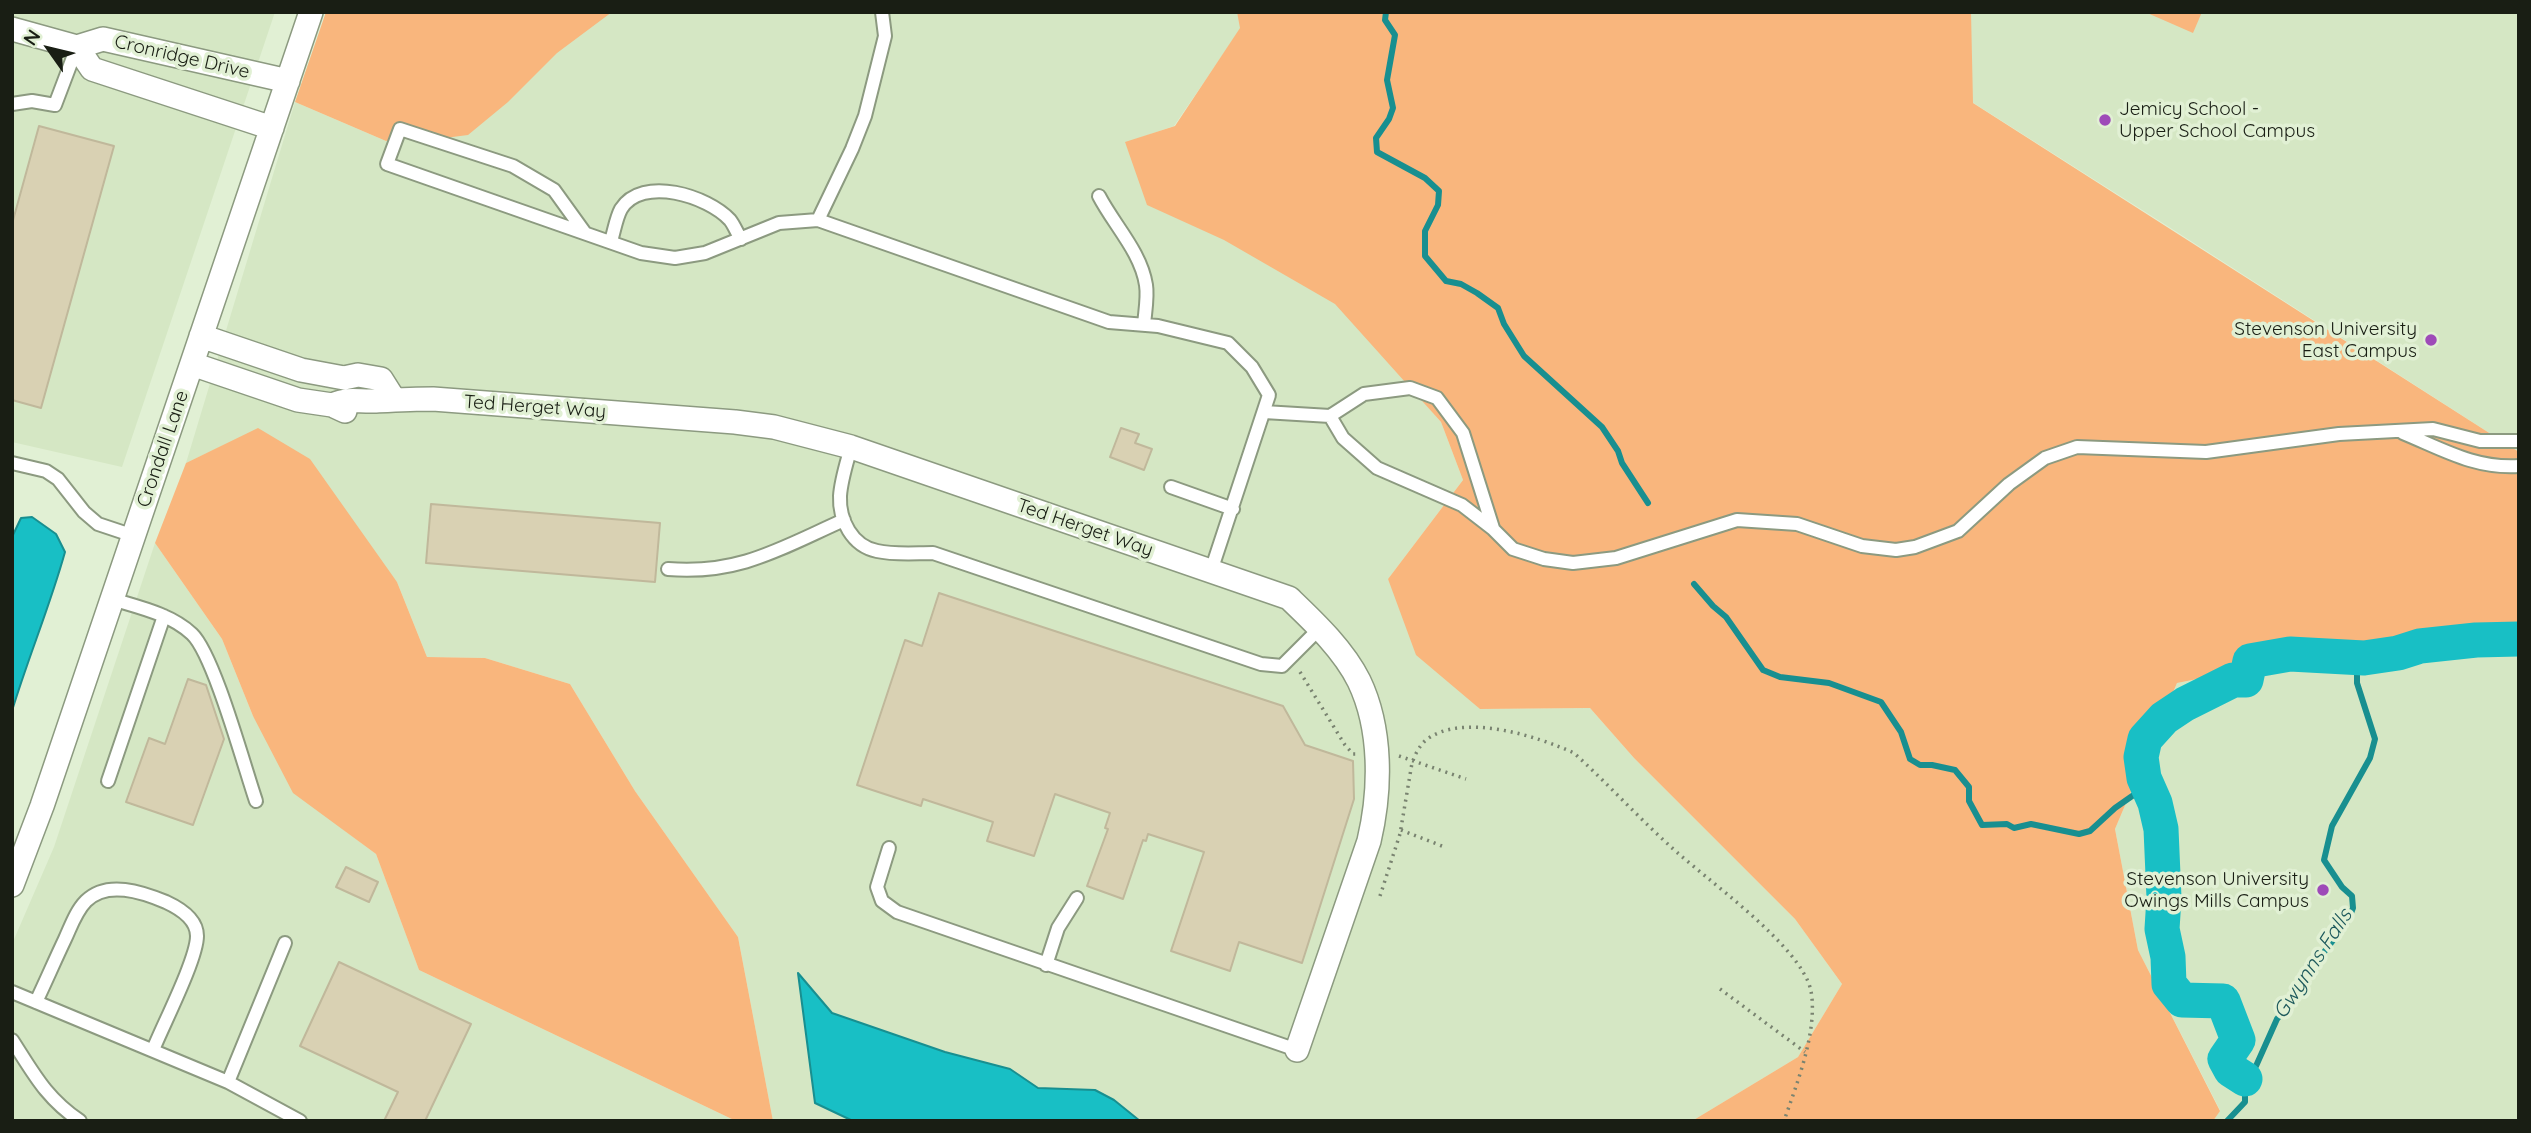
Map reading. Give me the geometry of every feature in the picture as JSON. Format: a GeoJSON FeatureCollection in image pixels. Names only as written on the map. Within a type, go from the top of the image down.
{"type":"FeatureCollection","features":[{"type":"Feature","properties":{"kind":"street","name":"Crondall Lane"},"geometry":{"type":"LineString","coordinates":[[12,885],[18,854],[134,536],[311,12]]}},
{"type":"Feature","properties":{"kind":"street","name":"Cronridge Drive"},"geometry":{"type":"LineString","coordinates":[[12,29],[77,47],[103,39],[288,81]]}},
{"type":"Feature","properties":{"kind":"street","name":"Cronridge Drive"},"geometry":{"type":"LineString","coordinates":[[77,47],[92,69],[272,128]]}},
{"type":"Feature","properties":{"kind":"street"},"geometry":{"type":"LineString","coordinates":[[192,364],[298,400],[341,394],[358,375],[381,379],[393,398],[371,416],[354,415],[341,394],[301,370],[201,337]]}},
{"type":"Feature","properties":{"kind":"street","name":"Ted Herget Way"},"geometry":{"type":"LineString","coordinates":[[393,398],[774,427],[850,447],[1289,598],[1320,629],[1359,681],[1372,722],[1378,776],[1376,812],[1369,841],[1297,1050]]}},
{"type":"Feature","properties":{"kind":"lane"},"geometry":{"type":"LineString","coordinates":[[818,220],[865,116],[885,36],[882,12]]}},
{"type":"Feature","properties":{"kind":"lane"},"geometry":{"type":"LineString","coordinates":[[12,104],[32,101],[55,105],[77,47]]}},
{"type":"Feature","properties":{"kind":"lane"},"geometry":{"type":"LineString","coordinates":[[585,233],[554,190],[513,166],[400,129],[387,164],[641,253],[675,258],[705,253],[779,223],[818,220],[1109,322],[1185,331],[1228,342],[1252,367],[1269,395],[1211,571]]}},
{"type":"Feature","properties":{"kind":"lane"},"geometry":{"type":"LineString","coordinates":[[611,241],[621,209],[634,197],[653,190],[681,194],[712,206],[730,220],[741,239]]}},
{"type":"Feature","properties":{"kind":"lane"},"geometry":{"type":"LineString","coordinates":[[1099,196],[1111,220],[1138,258],[1146,287],[1144,325]]}},
{"type":"Feature","properties":{"kind":"lane"},"geometry":{"type":"LineString","coordinates":[[1264,412],[1330,416],[1364,394],[1410,387],[1437,398],[1464,433],[1493,529]]}},
{"type":"Feature","properties":{"kind":"lane"},"geometry":{"type":"LineString","coordinates":[[1330,416],[1343,438],[1377,468],[1462,505],[1513,549],[1544,559],[1573,563],[1616,558],[1737,520],[1797,524],[1863,546],[1896,550],[1915,547],[1958,531],[2009,484],[2045,458],[2077,447],[2206,452],[2339,435],[2432,429],[2480,441],[2519,441]]}},
{"type":"Feature","properties":{"kind":"lane"},"geometry":{"type":"LineString","coordinates":[[2399,432],[2474,463],[2497,468],[2519,466]]}},
{"type":"Feature","properties":{"kind":"lane"},"geometry":{"type":"LineString","coordinates":[[850,447],[840,496],[844,520],[851,535],[862,545],[876,551],[933,553],[1261,664],[1282,666],[1320,629]]}},
{"type":"Feature","properties":{"kind":"lane"},"geometry":{"type":"LineString","coordinates":[[12,463],[46,471],[58,479],[84,512],[98,524],[134,536]]}},
{"type":"Feature","properties":{"kind":"lane"},"geometry":{"type":"LineString","coordinates":[[1171,487],[1233,509]]}},
{"type":"Feature","properties":{"kind":"lane"},"geometry":{"type":"LineString","coordinates":[[668,569],[698,572],[732,567],[764,556],[844,520]]}},
{"type":"Feature","properties":{"kind":"lane"},"geometry":{"type":"LineString","coordinates":[[112,598],[164,616],[192,634],[211,666],[256,801]]}},
{"type":"Feature","properties":{"kind":"lane"},"geometry":{"type":"LineString","coordinates":[[108,781],[164,616]]}},
{"type":"Feature","properties":{"kind":"lane"},"geometry":{"type":"LineString","coordinates":[[889,848],[877,887],[882,901],[897,912],[1297,1050]]}},
{"type":"Feature","properties":{"kind":"lane"},"geometry":{"type":"LineString","coordinates":[[36,1002],[75,916],[86,900],[116,889],[132,891],[162,901],[180,909],[191,920],[197,934],[193,955],[153,1050]]}},
{"type":"Feature","properties":{"kind":"lane"},"geometry":{"type":"LineString","coordinates":[[1046,965],[1058,928],[1077,898]]}},
{"type":"Feature","properties":{"kind":"lane"},"geometry":{"type":"LineString","coordinates":[[228,1082],[285,943]]}},
{"type":"Feature","properties":{"kind":"lane"},"geometry":{"type":"LineString","coordinates":[[12,992],[228,1082],[300,1121]]}},
{"type":"Feature","properties":{"kind":"lane"},"geometry":{"type":"LineString","coordinates":[[12,1040],[47,1094],[80,1121]]}},
{"type":"Feature","properties":{"kind":"path"},"geometry":{"type":"LineString","coordinates":[[1380,896],[1401,830],[1412,763],[1426,740],[1452,729],[1478,727],[1550,742],[1574,753],[1697,871],[1787,948],[1799,965],[1811,989],[1812,1017],[1805,1052],[1784,1121]]}},
{"type":"Feature","properties":{"kind":"path"},"geometry":{"type":"LineString","coordinates":[[1401,830],[1442,845]]}},
{"type":"Feature","properties":{"kind":"path"},"geometry":{"type":"LineString","coordinates":[[1720,989],[1805,1052]]}},
{"type":"Feature","properties":{"kind":"shaded area"},"geometry":{"type":"Polygon","coordinates":[[[12,12],[275,12],[122,467],[12,442],[12,12]]]}},
{"type":"Feature","properties":{"kind":"shaded area"},"geometry":{"type":"Polygon","coordinates":[[[326,12],[612,12],[557,53],[508,102],[468,135],[429,140],[410,135],[386,141],[295,102],[326,12]]]}},
{"type":"Feature","properties":{"kind":"shaded area"},"geometry":{"type":"Polygon","coordinates":[[[601,12],[1237,12],[1241,28],[1174,126],[1125,143],[1322,285],[1441,422],[1463,480],[1388,579],[1480,709],[1590,708],[1634,758],[1795,919],[1842,984],[1798,1057],[1692,1121],[773,1121],[738,937],[635,791],[570,684],[485,658],[427,657],[397,582],[258,429],[186,463],[295,102],[386,141],[601,12]]]}},
{"type":"Feature","properties":{"kind":"shaded area"},"geometry":{"type":"Polygon","coordinates":[[[1237,12],[1971,12],[1973,103],[2519,452],[2519,644],[2442,631],[2177,683],[2115,829],[2138,950],[2220,1111],[2213,1121],[1692,1121],[1798,1057],[1842,984],[1795,919],[1634,758],[1590,708],[1480,709],[1416,655],[1388,579],[1463,480],[1441,422],[1335,304],[1224,240],[1147,205],[1125,142],[1175,126],[1240,28],[1237,12]]]}},
{"type":"Feature","properties":{"kind":"shaded area","name":"Stevenson University East Campus"},"geometry":{"type":"Polygon","coordinates":[[[1830,12],[2519,12],[2519,452],[2169,227],[1830,12]]]}},
{"type":"Feature","properties":{"kind":"shaded area"},"geometry":{"type":"Polygon","coordinates":[[[2145,12],[2202,12],[2193,33],[2145,12]]]}},
{"type":"Feature","properties":{"kind":"shaded area"},"geometry":{"type":"Polygon","coordinates":[[[258,428],[310,459],[397,582],[427,657],[485,658],[570,684],[635,791],[738,937],[773,1121],[736,1121],[419,970],[376,854],[293,793],[253,716],[222,639],[155,543],[186,463],[258,428]]]}},
{"type":"Feature","properties":{"kind":"shaded area"},"geometry":{"type":"Polygon","coordinates":[[[155,543],[222,639],[253,716],[344,830],[376,854],[419,970],[736,1121],[12,1121],[12,944],[54,847],[155,543]]]}},
{"type":"Feature","properties":{"kind":"shaded area","name":"Stevenson University Owings Mills Campus"},"geometry":{"type":"Polygon","coordinates":[[[2442,631],[2519,644],[2519,1121],[2213,1121],[2220,1110],[2138,950],[2115,829],[2177,683],[2442,631]]]}},
{"type":"Feature","properties":{"kind":"water"},"geometry":{"type":"Polygon","coordinates":[[[32,517],[56,534],[65,552],[12,711],[12,537],[21,518],[32,517]]]}},
{"type":"Feature","properties":{"kind":"water"},"geometry":{"type":"Polygon","coordinates":[[[798,973],[832,1013],[945,1052],[1010,1069],[1038,1088],[1095,1090],[1114,1100],[1140,1121],[853,1121],[815,1103],[798,973]]]}},
{"type":"Feature","properties":{"kind":"building"},"geometry":{"type":"Polygon","coordinates":[[[39,126],[114,146],[41,408],[12,400],[12,224],[39,126]]]}},
{"type":"Feature","properties":{"kind":"building"},"geometry":{"type":"Polygon","coordinates":[[[1121,428],[1139,434],[1135,443],[1152,449],[1144,470],[1110,457],[1121,428]]]}},
{"type":"Feature","properties":{"kind":"building"},"geometry":{"type":"Polygon","coordinates":[[[431,504],[660,523],[655,582],[426,563],[431,504]]]}},
{"type":"Feature","properties":{"kind":"building"},"geometry":{"type":"Polygon","coordinates":[[[939,593],[1283,706],[1305,745],[1353,761],[1354,799],[1302,963],[1239,942],[1230,971],[1171,951],[1204,852],[1148,834],[1146,841],[1143,840],[1123,899],[1087,886],[1108,829],[1105,828],[1110,813],[1055,794],[1034,856],[987,841],[993,822],[923,799],[921,806],[857,785],[905,640],[922,646],[939,593]]]}},
{"type":"Feature","properties":{"kind":"building"},"geometry":{"type":"Polygon","coordinates":[[[188,679],[206,685],[224,739],[193,825],[126,802],[149,738],[165,744],[188,679]]]}},
{"type":"Feature","properties":{"kind":"building"},"geometry":{"type":"Polygon","coordinates":[[[346,867],[378,882],[369,902],[336,887],[346,867]]]}},
{"type":"Feature","properties":{"kind":"building"},"geometry":{"type":"Polygon","coordinates":[[[339,962],[471,1024],[425,1121],[384,1121],[398,1092],[300,1046],[339,962]]]}},
{"type":"Feature","properties":{"kind":"waterway"},"geometry":{"type":"LineString","coordinates":[[1386,12],[1385,20],[1395,35],[1387,80],[1393,108],[1376,138],[1377,152],[1425,178],[1439,191],[1438,205],[1425,231],[1425,256],[1446,281],[1461,284],[1498,308],[1504,324],[1524,356],[1602,427],[1648,503]]}},
{"type":"Feature","properties":{"kind":"waterway"},"geometry":{"type":"LineString","coordinates":[[1694,584],[1726,617],[1763,670],[1780,677],[1829,683],[1881,702],[1901,732],[1910,759],[1920,765],[1955,770],[1969,787],[1969,801],[1982,825],[2007,824],[2014,828],[2031,824],[2079,834],[2090,831],[2135,794],[2155,803]]}},
{"type":"Feature","properties":{"kind":"waterway","name":"Gwynns Falls"},"geometry":{"type":"LineString","coordinates":[[2245,1079],[2231,1070],[2225,1059],[2238,1040],[2223,1001],[2182,1000],[2169,984],[2168,957],[2162,929],[2164,898],[2161,829],[2155,803],[2144,778],[2141,757],[2145,739],[2164,718],[2185,704],[2233,680],[2246,680],[2250,661],[2290,654],[2364,658],[2398,653],[2420,646],[2519,639]]}},
{"type":"Feature","properties":{"kind":"waterway","name":"Gwynns Falls"},"geometry":{"type":"LineString","coordinates":[[2227,1121],[2245,1102],[2245,1079],[2256,1066],[2277,1019],[2298,994],[2321,956],[2348,921],[2353,908],[2352,896],[2342,887],[2324,860],[2332,826],[2370,758],[2375,739],[2357,683],[2357,668],[2364,658]]}},
{"type":"Feature","properties":{"kind":"place","name":"Jemicy School - Upper School Campus"},"geometry":{"type":"Point","coordinates":[2105,120]}},
{"type":"Feature","properties":{"kind":"place","name":"Stevenson University East Campus"},"geometry":{"type":"Point","coordinates":[2431,340]}},
{"type":"Feature","properties":{"kind":"place","name":"Stevenson University Owings Mills Campus"},"geometry":{"type":"Point","coordinates":[2323,890]}}]}
